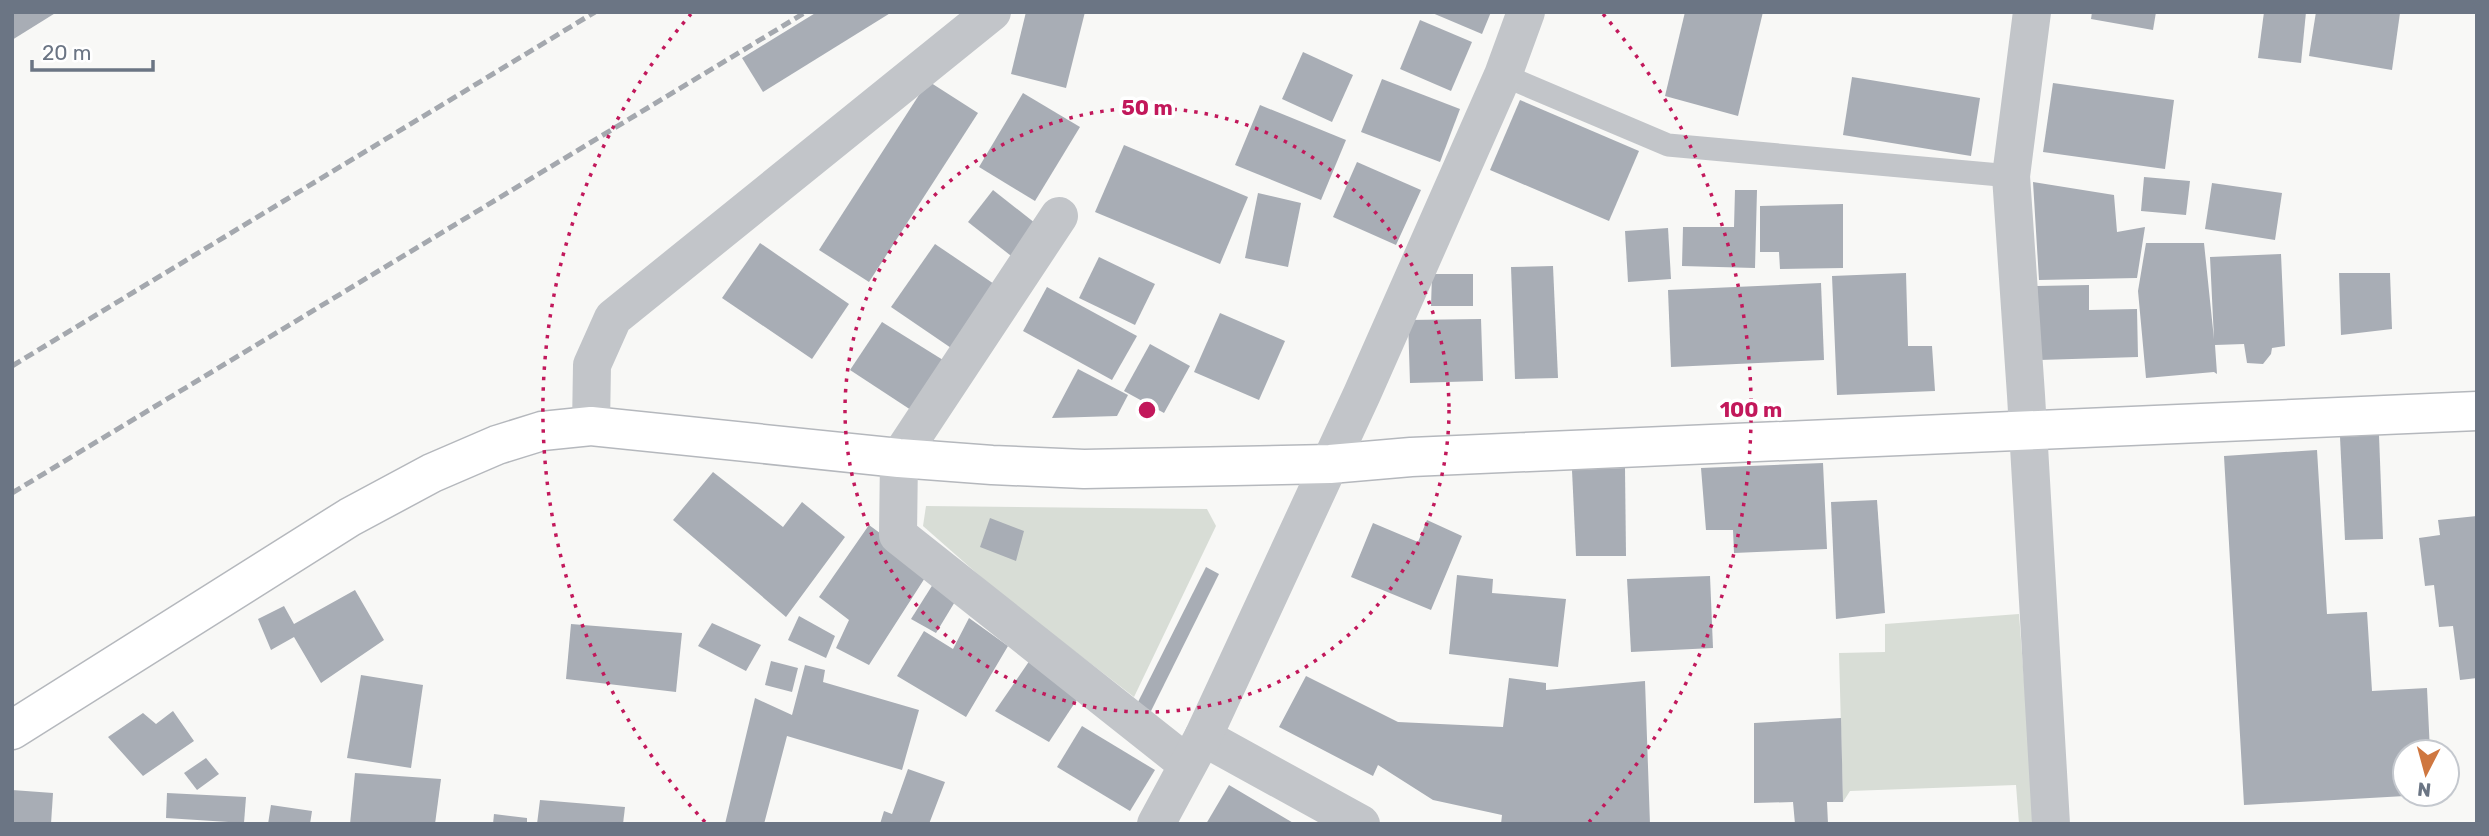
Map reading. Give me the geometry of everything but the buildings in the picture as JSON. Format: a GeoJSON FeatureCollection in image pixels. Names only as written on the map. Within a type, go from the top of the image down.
{"type":"FeatureCollection","features":[{"type":"Feature","properties":{"kind":"street"},"geometry":{"type":"LineString","coordinates":[[592,426],[592,365],[613,318],[992,12]]}},
{"type":"Feature","properties":{"kind":"street"},"geometry":{"type":"LineString","coordinates":[[1156,824],[1195,750],[1330,464],[1503,75],[1526,12]]}},
{"type":"Feature","properties":{"kind":"street"},"geometry":{"type":"LineString","coordinates":[[2032,12],[2011,176],[2051,824]]}},
{"type":"Feature","properties":{"kind":"street"},"geometry":{"type":"LineString","coordinates":[[1059,216],[899,458],[898,535],[1195,750],[1361,824]]}},
{"type":"Feature","properties":{"kind":"street"},"geometry":{"type":"LineString","coordinates":[[12,730],[350,517],[432,473],[497,445],[542,431],[592,426],[899,458],[1084,469],[1330,464],[1439,456],[2477,411]]}},
{"type":"Feature","properties":{"kind":"lane"},"geometry":{"type":"LineString","coordinates":[[1503,75],[1668,145],[2011,176]]}},
{"type":"Feature","properties":{"kind":"shaded area"},"geometry":{"type":"Polygon","coordinates":[[[926,506],[1207,509],[1216,526],[1134,697],[998,592],[923,526],[926,506]]]}},
{"type":"Feature","properties":{"kind":"shaded area"},"geometry":{"type":"Polygon","coordinates":[[[2019,614],[2035,824],[2019,824],[2016,785],[1850,791],[1843,802],[1839,653],[1885,652],[1885,624],[2019,614]]]}},
{"type":"Feature","properties":{"kind":"railway"},"geometry":{"type":"LineString","coordinates":[[12,366],[595,12]]}},
{"type":"Feature","properties":{"kind":"railway"},"geometry":{"type":"LineString","coordinates":[[12,493],[806,12]]}}]}
